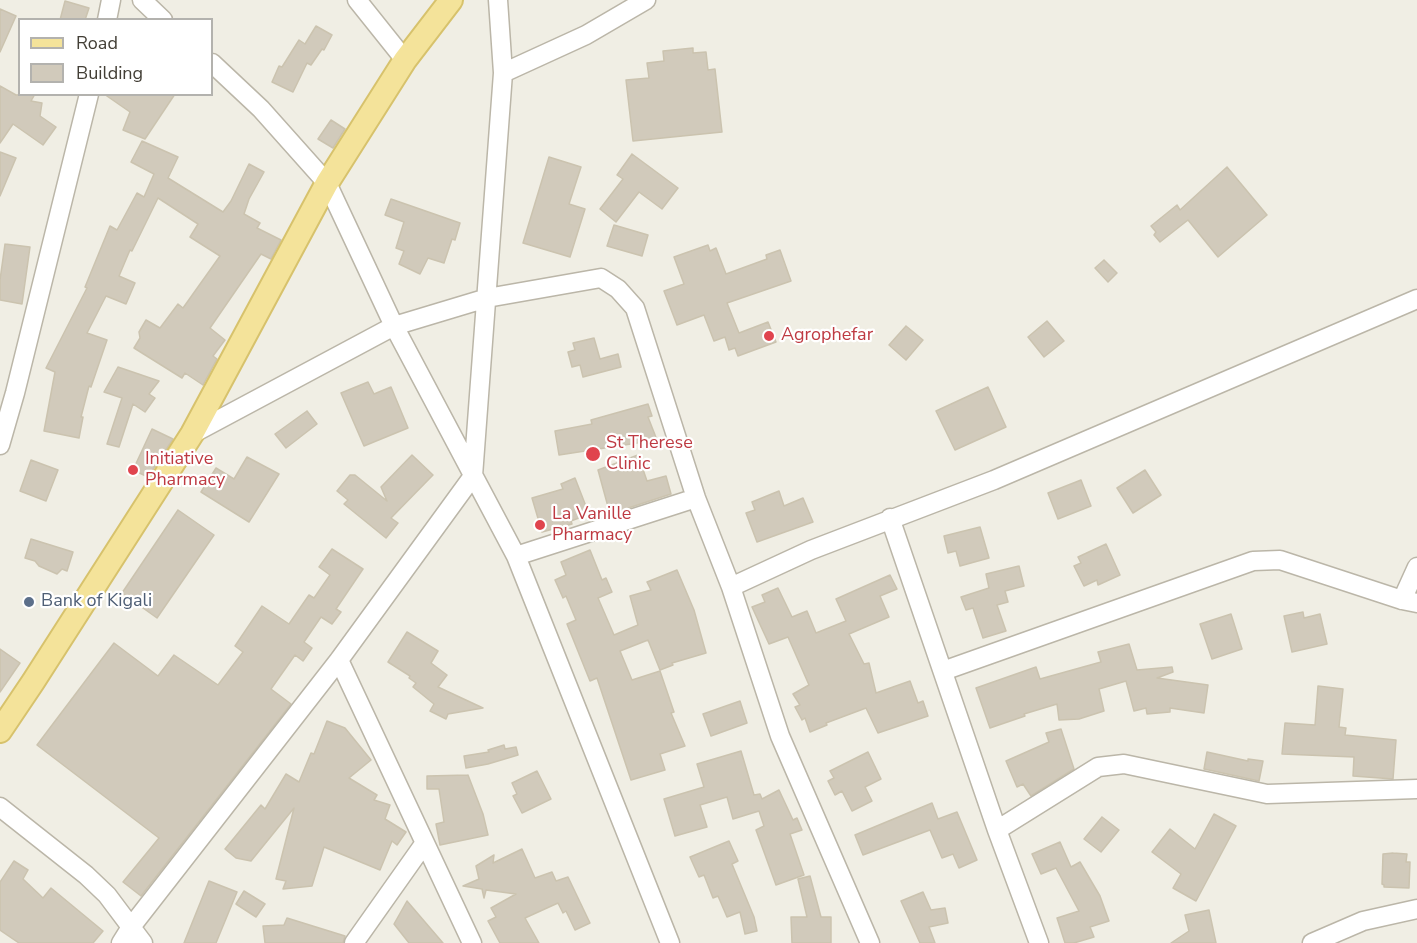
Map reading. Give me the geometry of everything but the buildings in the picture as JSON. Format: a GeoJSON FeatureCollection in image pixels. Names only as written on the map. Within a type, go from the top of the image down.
{"type":"FeatureCollection","features":[{"type":"Feature","properties":{"kind":"main road"},"geometry":{"type":"LineString","coordinates":[[0,731],[192,434],[327,183],[405,60],[451,0]]}},
{"type":"Feature","properties":{"kind":"street"},"geometry":{"type":"LineString","coordinates":[[107,18],[111,0]]}},
{"type":"Feature","properties":{"kind":"street"},"geometry":{"type":"LineString","coordinates":[[142,0],[161,18]]}},
{"type":"Feature","properties":{"kind":"street"},"geometry":{"type":"LineString","coordinates":[[357,0],[405,60]]}},
{"type":"Feature","properties":{"kind":"street"},"geometry":{"type":"LineString","coordinates":[[121,943],[131,927],[339,660],[473,476],[503,73],[498,0]]}},
{"type":"Feature","properties":{"kind":"street"},"geometry":{"type":"LineString","coordinates":[[503,73],[586,34],[646,0]]}},
{"type":"Feature","properties":{"kind":"street"},"geometry":{"type":"LineString","coordinates":[[213,64],[261,109],[327,183],[394,326],[516,556],[670,943]]}},
{"type":"Feature","properties":{"kind":"street"},"geometry":{"type":"LineString","coordinates":[[0,445],[89,96]]}},
{"type":"Feature","properties":{"kind":"street"},"geometry":{"type":"LineString","coordinates":[[192,434],[394,326],[487,298],[601,278],[618,289],[635,308],[696,498],[731,586],[780,736],[870,943]]}},
{"type":"Feature","properties":{"kind":"street"},"geometry":{"type":"LineString","coordinates":[[731,586],[890,518],[994,480],[1417,299]]}},
{"type":"Feature","properties":{"kind":"street"},"geometry":{"type":"LineString","coordinates":[[516,556],[696,498]]}},
{"type":"Feature","properties":{"kind":"street"},"geometry":{"type":"LineString","coordinates":[[890,518],[997,830],[1039,943]]}},
{"type":"Feature","properties":{"kind":"street"},"geometry":{"type":"LineString","coordinates":[[943,671],[1253,561],[1280,560],[1410,601],[1417,567]]}},
{"type":"Feature","properties":{"kind":"street"},"geometry":{"type":"LineString","coordinates":[[339,660],[472,943]]}},
{"type":"Feature","properties":{"kind":"street"},"geometry":{"type":"LineString","coordinates":[[997,830],[1098,767],[1124,764],[1267,794],[1417,789]]}},
{"type":"Feature","properties":{"kind":"street"},"geometry":{"type":"LineString","coordinates":[[0,807],[100,888],[143,943]]}},
{"type":"Feature","properties":{"kind":"street"},"geometry":{"type":"LineString","coordinates":[[354,943],[424,844]]}},
{"type":"Feature","properties":{"kind":"street"},"geometry":{"type":"LineString","coordinates":[[1312,943],[1363,921],[1417,909]]}},
{"type":"Feature","properties":{"kind":"place","name":"Agrophefar"},"geometry":{"type":"Point","coordinates":[769,336]}},
{"type":"Feature","properties":{"kind":"place","name":"St Therese Clinic"},"geometry":{"type":"Point","coordinates":[593,454]}},
{"type":"Feature","properties":{"kind":"place","name":"Initiative Pharmacy"},"geometry":{"type":"Point","coordinates":[133,470]}},
{"type":"Feature","properties":{"kind":"place","name":"La Vanille Pharmacy"},"geometry":{"type":"Point","coordinates":[540,525]}},
{"type":"Feature","properties":{"kind":"place","name":"Bank of Kigali"},"geometry":{"type":"Point","coordinates":[29,602]}}]}
